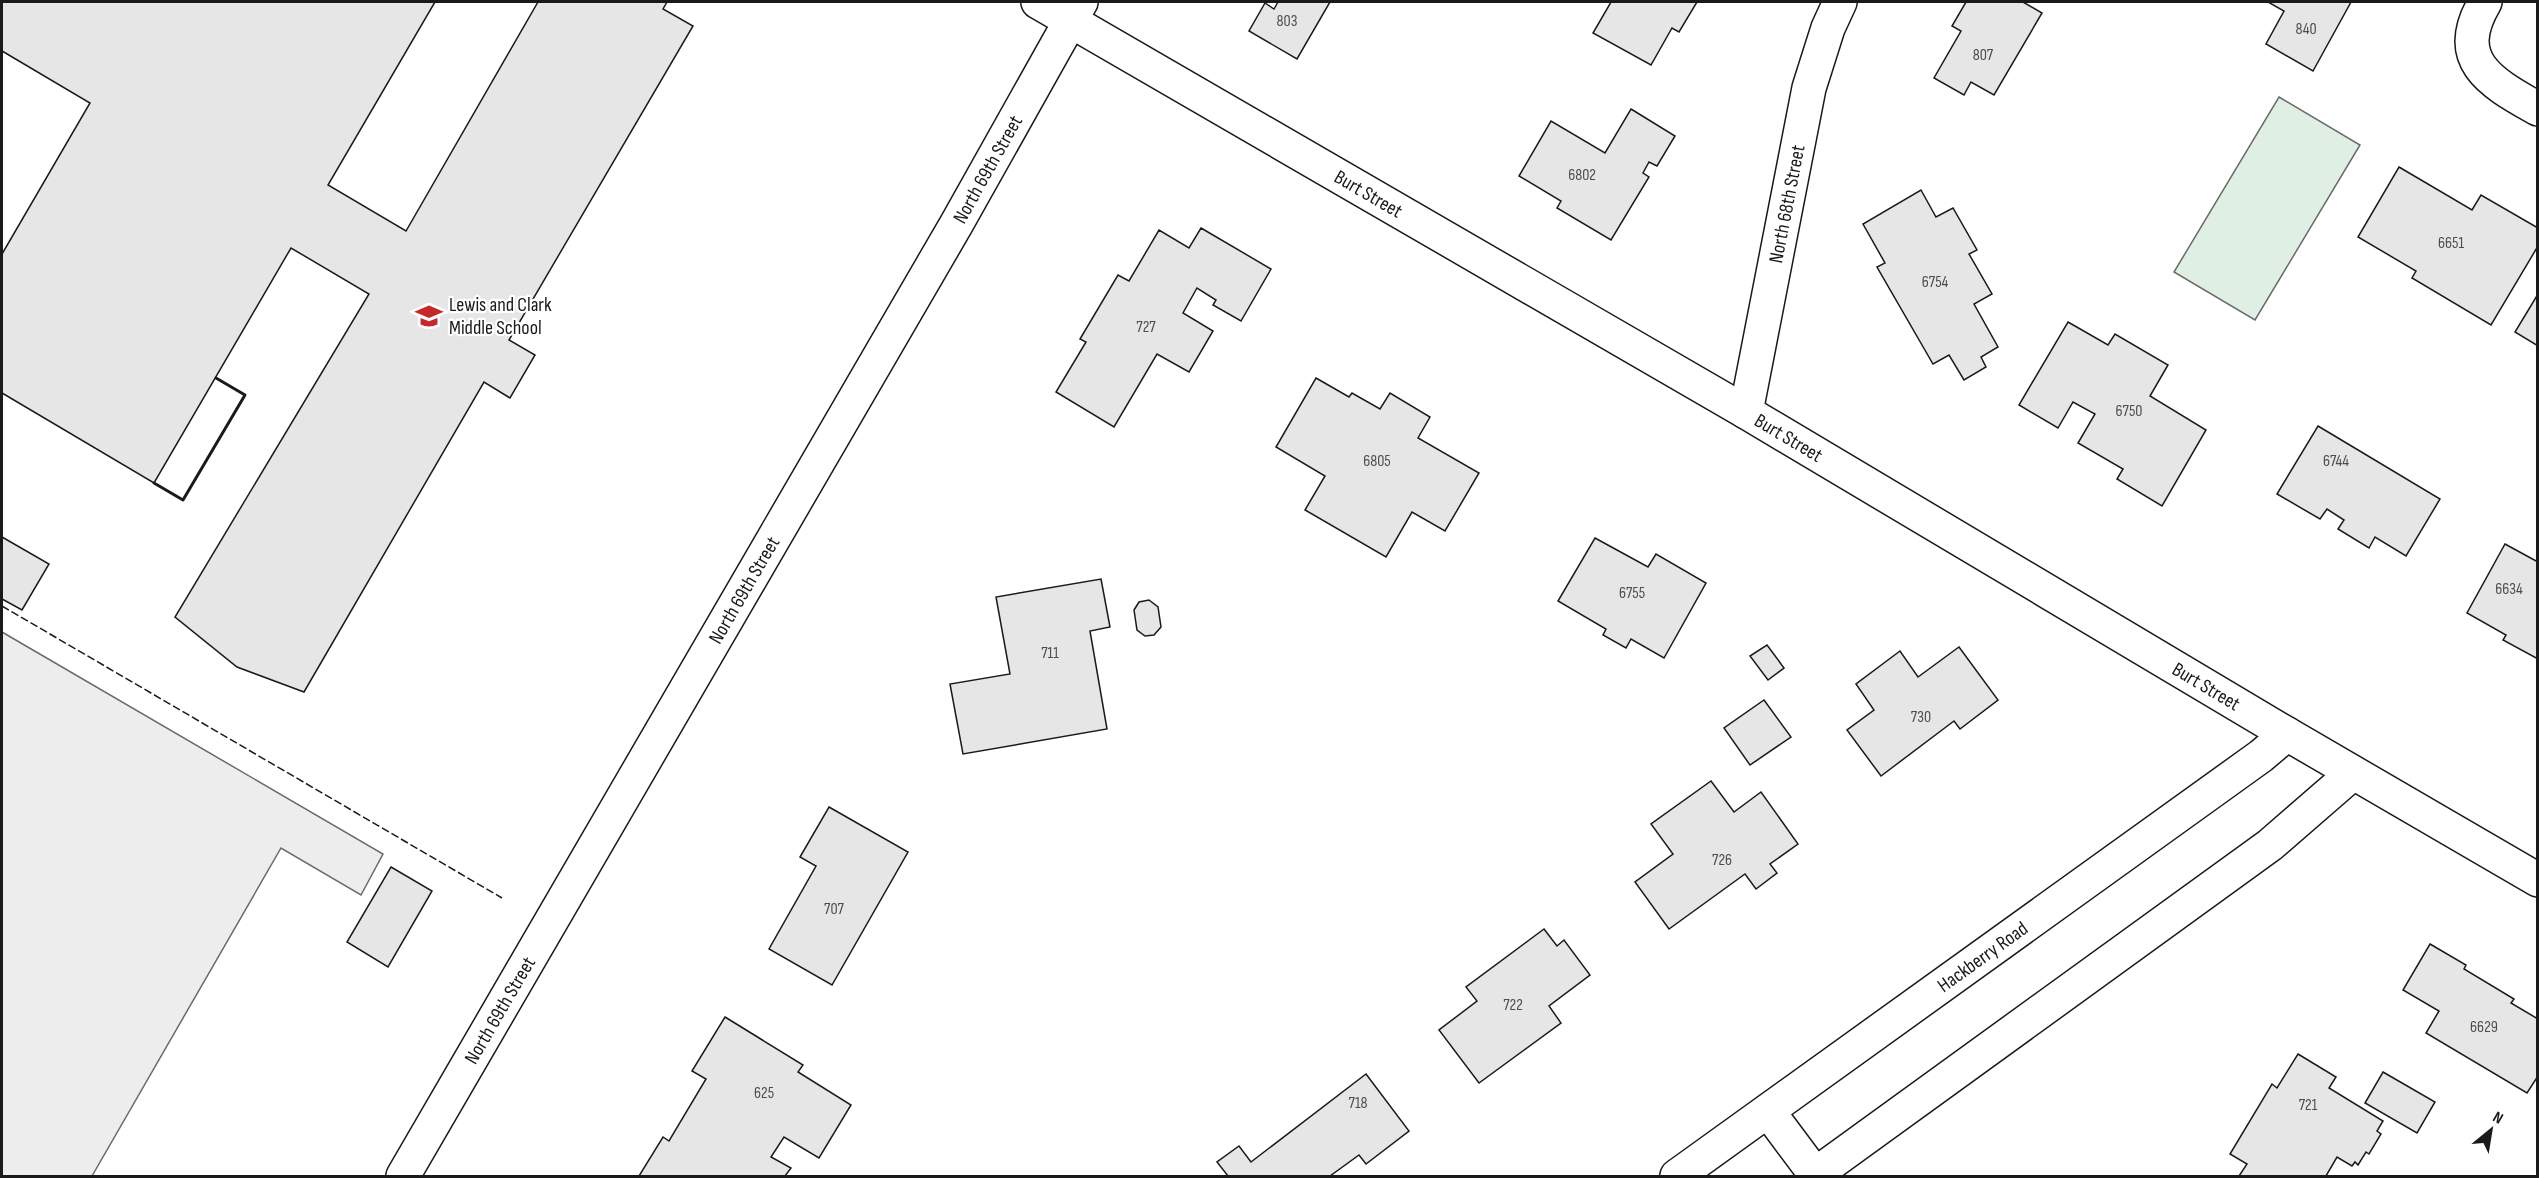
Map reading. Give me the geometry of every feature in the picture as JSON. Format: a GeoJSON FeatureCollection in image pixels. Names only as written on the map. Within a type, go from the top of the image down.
{"type":"FeatureCollection","features":[{"type":"Feature","properties":{"kind":"street","name":"Burt Street"},"geometry":{"type":"LineString","coordinates":[[1038,2],[1076,11],[2287,735],[2538,880]]}},
{"type":"Feature","properties":{"kind":"street","name":"North 68th Street"},"geometry":{"type":"LineString","coordinates":[[1746,412],[1809,88],[1828,28],[1840,2]]}},
{"type":"Feature","properties":{"kind":"street"},"geometry":{"type":"LineString","coordinates":[[2485,2],[2475,23],[2473,44],[2477,63],[2496,86],[2538,109]]}},
{"type":"Feature","properties":{"kind":"street","name":"North 69th Street"},"geometry":{"type":"LineString","coordinates":[[403,1176],[957,223],[1076,11]]}},
{"type":"Feature","properties":{"kind":"street","name":"Hackberry Road"},"geometry":{"type":"LineString","coordinates":[[1677,1176],[2287,735]]}},
{"type":"Feature","properties":{"kind":"street"},"geometry":{"type":"LineString","coordinates":[[1768,1111],[1814,1175],[2270,845],[2354,773]]}},
{"type":"Feature","properties":{"kind":"green space"},"geometry":{"type":"Polygon","coordinates":[[[2279,97],[2360,145],[2255,320],[2174,272],[2279,97]]]}},
{"type":"Feature","properties":{"kind":"shaded area"},"geometry":{"type":"Polygon","coordinates":[[[2,632],[383,854],[361,895],[281,848],[92,1176],[2,1176],[2,632]]]}},
{"type":"Feature","properties":{"kind":"building"},"geometry":{"type":"Polygon","coordinates":[[[2,2],[435,2],[328,185],[406,231],[538,2],[667,2],[663,9],[693,26],[509,340],[535,355],[510,398],[484,382],[304,692],[237,667],[175,617],[369,294],[291,248],[154,483],[2,393],[2,254],[90,103],[2,51],[2,2]]]}},
{"type":"Feature","properties":{"kind":"building"},"geometry":{"type":"Polygon","coordinates":[[[1278,2],[1330,2],[1297,59],[1249,31],[1265,3],[1274,9],[1278,2]]]}},
{"type":"Feature","properties":{"kind":"building"},"geometry":{"type":"Polygon","coordinates":[[[1611,2],[1697,2],[1679,32],[1672,28],[1651,65],[1593,33],[1611,2]]]}},
{"type":"Feature","properties":{"kind":"building"},"geometry":{"type":"Polygon","coordinates":[[[1966,2],[2023,2],[2042,13],[1994,95],[1971,82],[1964,95],[1934,78],[1961,31],[1952,26],[1966,2]]]}},
{"type":"Feature","properties":{"kind":"building"},"geometry":{"type":"Polygon","coordinates":[[[2268,2],[2351,2],[2313,71],[2266,44],[2284,11],[2268,2]]]}},
{"type":"Feature","properties":{"kind":"building"},"geometry":{"type":"Polygon","coordinates":[[[1631,109],[1675,136],[1657,166],[1649,162],[1643,173],[1649,177],[1611,240],[1557,208],[1561,201],[1519,176],[1551,121],[1605,153],[1631,109]]]}},
{"type":"Feature","properties":{"kind":"building"},"geometry":{"type":"Polygon","coordinates":[[[2399,167],[2472,210],[2481,195],[2538,228],[2538,246],[2491,325],[2412,278],[2416,271],[2358,237],[2399,167]]]}},
{"type":"Feature","properties":{"kind":"building"},"geometry":{"type":"Polygon","coordinates":[[[1921,190],[1936,217],[1953,208],[1977,250],[1969,254],[1992,294],[1974,304],[1998,347],[1981,357],[1986,367],[1964,380],[1949,355],[1933,364],[1877,267],[1885,263],[1863,224],[1921,190]]]}},
{"type":"Feature","properties":{"kind":"building"},"geometry":{"type":"Polygon","coordinates":[[[1201,228],[1271,269],[1241,321],[1213,305],[1216,300],[1197,288],[1183,313],[1213,331],[1189,372],[1157,354],[1114,427],[1056,392],[1086,342],[1080,339],[1118,275],[1129,281],[1159,230],[1189,248],[1201,228]]]}},
{"type":"Feature","properties":{"kind":"building"},"geometry":{"type":"Polygon","coordinates":[[[2538,294],[2538,346],[2515,332],[2538,294]]]}},
{"type":"Feature","properties":{"kind":"building"},"geometry":{"type":"Polygon","coordinates":[[[2068,322],[2108,345],[2115,334],[2168,365],[2150,396],[2206,430],[2162,506],[2117,479],[2123,469],[2078,443],[2095,414],[2073,402],[2058,428],[2019,405],[2068,322]]]}},
{"type":"Feature","properties":{"kind":"building"},"geometry":{"type":"Polygon","coordinates":[[[1316,378],[1349,397],[1352,393],[1380,409],[1390,393],[1430,417],[1418,438],[1479,473],[1445,531],[1412,512],[1386,557],[1305,510],[1325,476],[1276,447],[1316,378]]]}},
{"type":"Feature","properties":{"kind":"building"},"geometry":{"type":"Polygon","coordinates":[[[2318,426],[2440,499],[2406,556],[2375,537],[2369,548],[2338,529],[2344,520],[2327,509],[2320,519],[2277,494],[2318,426]]]}},
{"type":"Feature","properties":{"kind":"building"},"geometry":{"type":"Polygon","coordinates":[[[2,537],[49,564],[22,610],[2,599],[2,537]]]}},
{"type":"Feature","properties":{"kind":"building"},"geometry":{"type":"Polygon","coordinates":[[[1595,538],[1648,567],[1656,554],[1706,583],[1664,658],[1631,639],[1626,648],[1603,635],[1606,629],[1558,601],[1595,538]]]}},
{"type":"Feature","properties":{"kind":"building"},"geometry":{"type":"Polygon","coordinates":[[[2505,544],[2538,562],[2538,659],[2503,640],[2506,635],[2467,613],[2505,544]]]}},
{"type":"Feature","properties":{"kind":"building"},"geometry":{"type":"Polygon","coordinates":[[[1101,579],[1110,627],[1090,631],[1107,729],[963,754],[950,684],[1010,674],[996,597],[1101,579]]]}},
{"type":"Feature","properties":{"kind":"building"},"geometry":{"type":"Polygon","coordinates":[[[1149,600],[1158,607],[1161,627],[1154,635],[1145,636],[1137,630],[1134,610],[1139,602],[1149,600]]]}},
{"type":"Feature","properties":{"kind":"building"},"geometry":{"type":"Polygon","coordinates":[[[1767,645],[1784,668],[1768,680],[1750,656],[1767,645]]]}},
{"type":"Feature","properties":{"kind":"building"},"geometry":{"type":"Polygon","coordinates":[[[1959,647],[1998,700],[1960,729],[1954,721],[1881,776],[1847,730],[1874,710],[1856,684],[1900,651],[1918,677],[1959,647]]]}},
{"type":"Feature","properties":{"kind":"building"},"geometry":{"type":"Polygon","coordinates":[[[1764,700],[1791,737],[1750,765],[1724,728],[1764,700]]]}},
{"type":"Feature","properties":{"kind":"building"},"geometry":{"type":"Polygon","coordinates":[[[1711,781],[1734,812],[1761,792],[1798,844],[1770,864],[1777,873],[1756,889],[1745,874],[1669,929],[1635,882],[1673,854],[1651,824],[1711,781]]]}},
{"type":"Feature","properties":{"kind":"building"},"geometry":{"type":"Polygon","coordinates":[[[829,807],[908,852],[832,985],[769,949],[816,866],[800,857],[829,807]]]}},
{"type":"Feature","properties":{"kind":"building"},"geometry":{"type":"Polygon","coordinates":[[[391,867],[432,891],[388,967],[347,942],[391,867]]]}},
{"type":"Feature","properties":{"kind":"building"},"geometry":{"type":"Polygon","coordinates":[[[1544,929],[1557,946],[1564,940],[1590,975],[1549,1006],[1561,1023],[1479,1083],[1439,1030],[1477,1001],[1466,987],[1544,929]]]}},
{"type":"Feature","properties":{"kind":"building"},"geometry":{"type":"Polygon","coordinates":[[[2430,944],[2466,965],[2464,969],[2514,999],[2511,1003],[2538,1019],[2538,1076],[2527,1093],[2426,1033],[2439,1011],[2403,990],[2430,944]]]}},
{"type":"Feature","properties":{"kind":"building"},"geometry":{"type":"Polygon","coordinates":[[[725,1017],[803,1065],[798,1072],[851,1105],[819,1158],[784,1137],[771,1157],[791,1168],[785,1176],[639,1176],[663,1137],[669,1141],[706,1079],[692,1071],[725,1017]]]}},
{"type":"Feature","properties":{"kind":"building"},"geometry":{"type":"Polygon","coordinates":[[[2298,1054],[2336,1077],[2329,1088],[2383,1121],[2377,1131],[2381,1134],[2369,1154],[2366,1152],[2358,1165],[2355,1162],[2352,1166],[2337,1157],[2326,1176],[2239,1176],[2247,1164],[2230,1154],[2272,1084],[2277,1088],[2298,1054]]]}},
{"type":"Feature","properties":{"kind":"building"},"geometry":{"type":"Polygon","coordinates":[[[2383,1072],[2435,1102],[2417,1133],[2365,1103],[2383,1072]]]}},
{"type":"Feature","properties":{"kind":"building"},"geometry":{"type":"Polygon","coordinates":[[[1366,1074],[1409,1131],[1366,1164],[1359,1155],[1330,1176],[1228,1176],[1217,1162],[1239,1146],[1251,1162],[1366,1074]]]}},
{"type":"Feature","properties":{"kind":"fence"},"geometry":{"type":"LineString","coordinates":[[2,606],[502,898]]}},
{"type":"Feature","properties":{"kind":"wall"},"geometry":{"type":"LineString","coordinates":[[154,483],[183,500],[245,395],[216,378]]}},
{"type":"Feature","properties":{"kind":"place","name":"Lewis and Clark Middle School"},"geometry":{"type":"Point","coordinates":[429,316]}}]}
